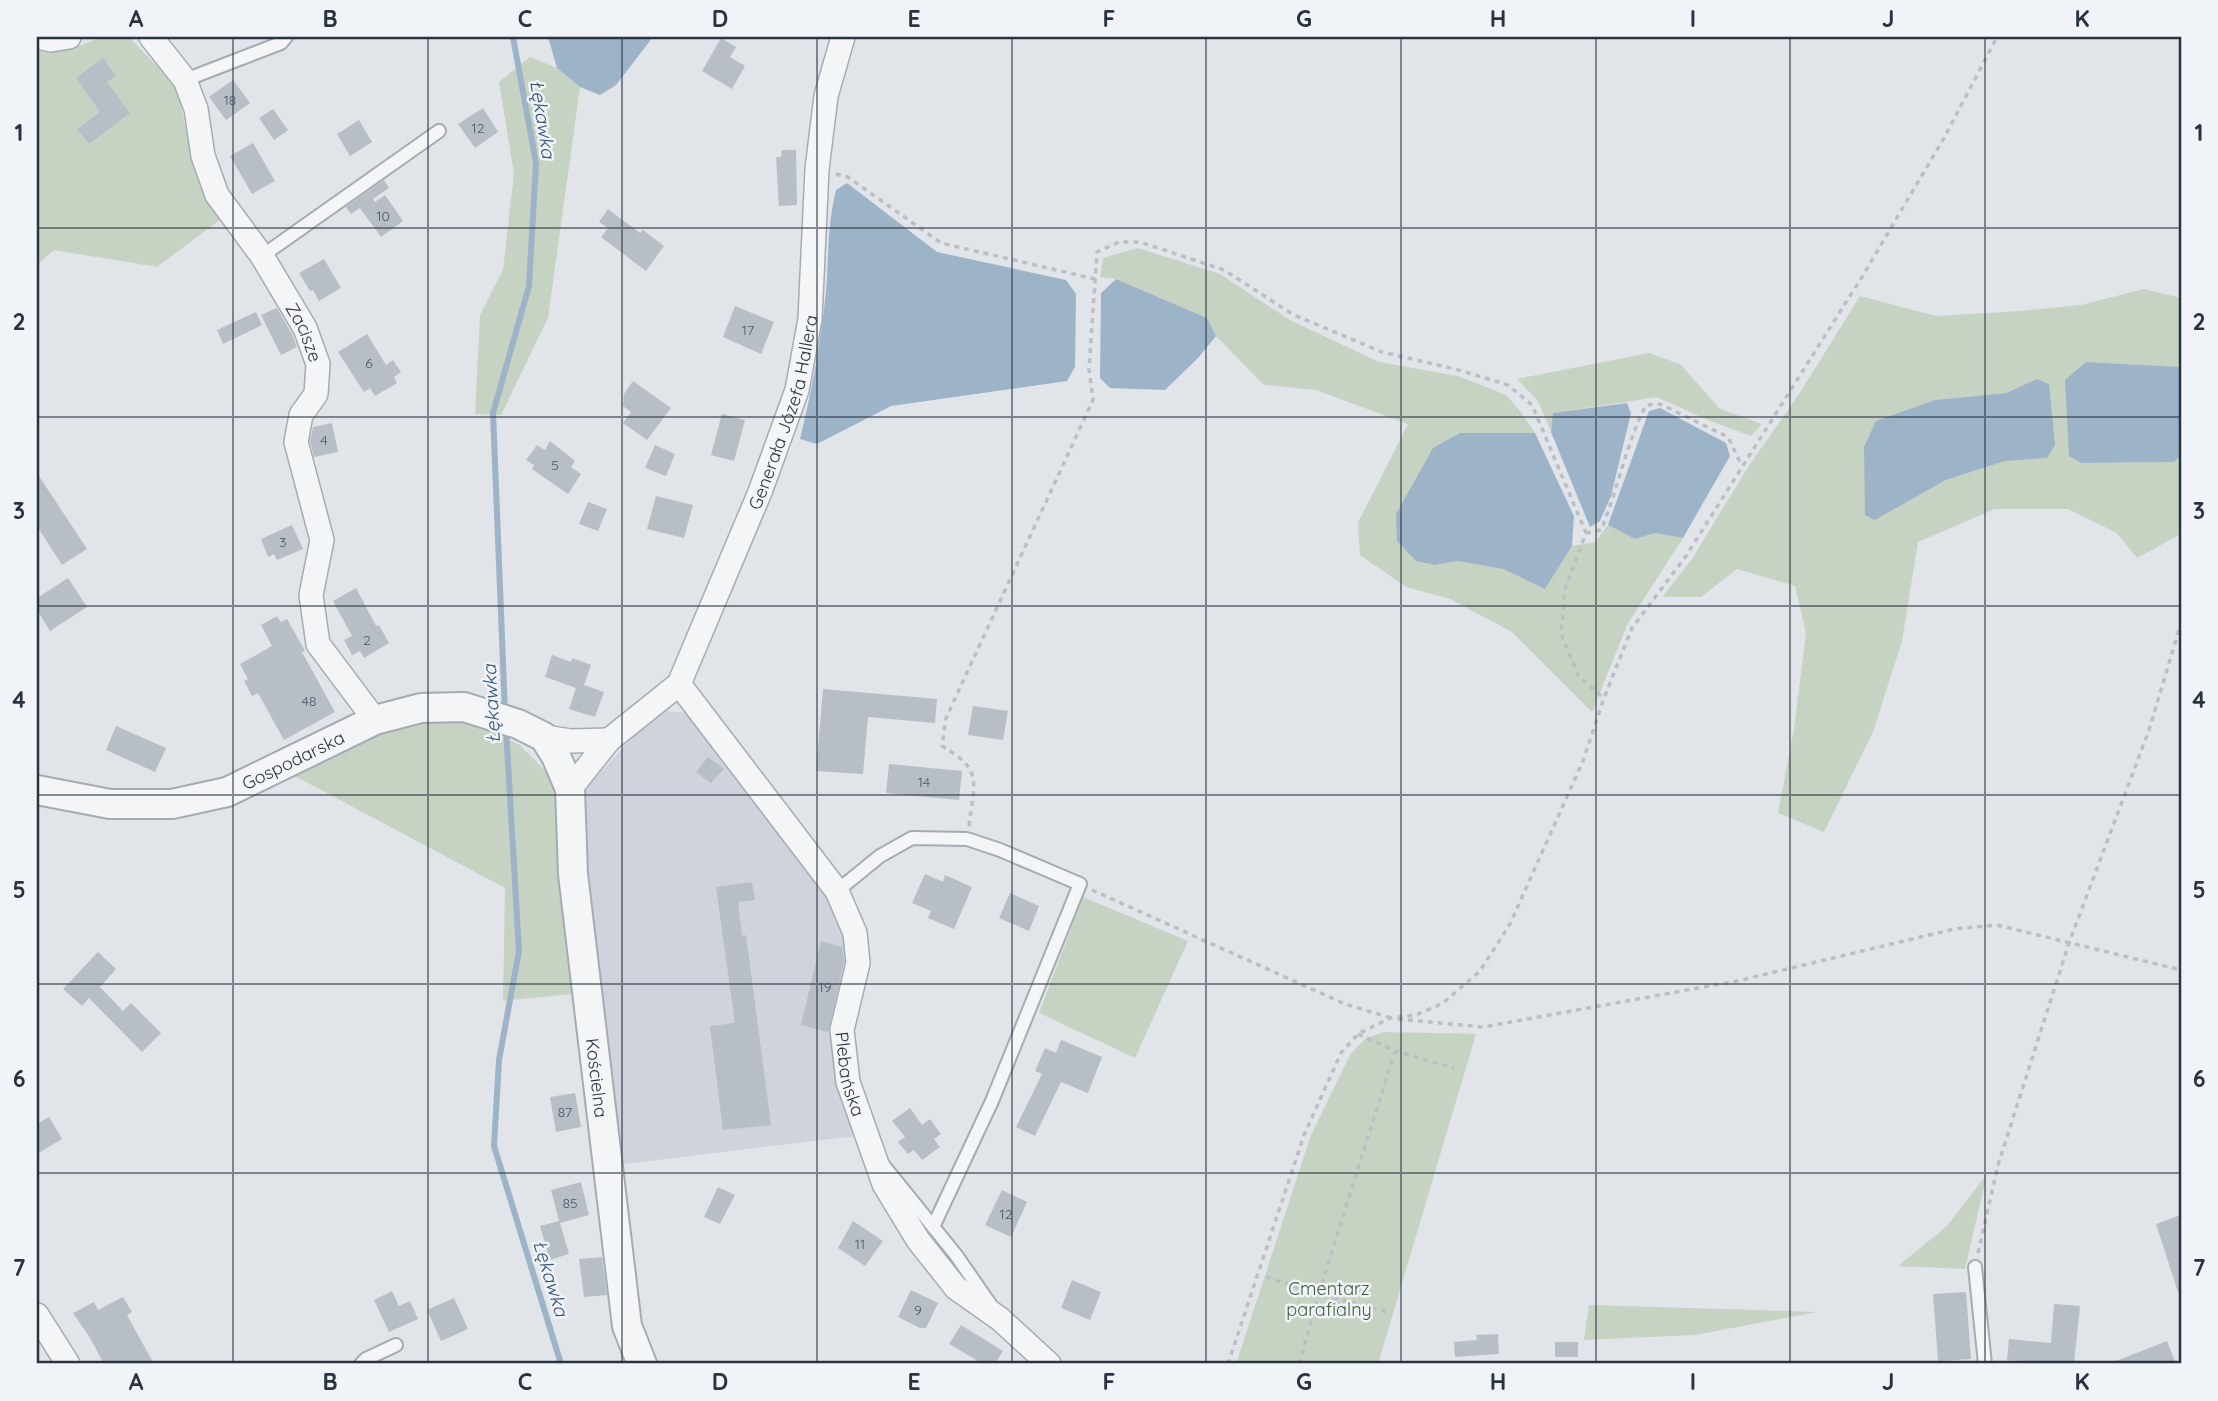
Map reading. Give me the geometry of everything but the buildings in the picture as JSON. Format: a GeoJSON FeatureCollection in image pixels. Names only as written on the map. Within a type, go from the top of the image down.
{"type":"FeatureCollection","features":[{"type":"Feature","properties":{"kind":"street"},"geometry":{"type":"LineString","coordinates":[[39,37],[51,40],[69,37]]}},
{"type":"Feature","properties":{"kind":"street","name":"Zacisze"},"geometry":{"type":"LineString","coordinates":[[151,37],[185,80],[196,109],[203,156],[217,195],[262,256],[305,328],[318,363],[316,394],[301,415],[296,442],[322,540],[311,595],[318,644],[375,720]]}},
{"type":"Feature","properties":{"kind":"street","name":"Generała Józefa Hallera"},"geometry":{"type":"LineString","coordinates":[[570,789],[609,740],[680,684],[760,492],[797,390],[810,319],[817,169],[826,96],[843,37]]}},
{"type":"Feature","properties":{"kind":"street","name":"Plebańska"},"geometry":{"type":"LineString","coordinates":[[680,684],[837,891],[855,933],[858,963],[842,1030],[848,1082],[884,1184],[918,1240],[956,1289],[1000,1319],[1049,1364]]}},
{"type":"Feature","properties":{"kind":"street","name":"Gospodarska"},"geometry":{"type":"LineString","coordinates":[[37,790],[110,804],[172,804],[227,792],[375,720],[421,708],[464,706],[544,737]]}},
{"type":"Feature","properties":{"kind":"street"},"geometry":{"type":"LineString","coordinates":[[544,737],[570,741],[609,740]]}},
{"type":"Feature","properties":{"kind":"street"},"geometry":{"type":"LineString","coordinates":[[544,737],[556,756],[570,789]]}},
{"type":"Feature","properties":{"kind":"street","name":"Kościelna"},"geometry":{"type":"LineString","coordinates":[[570,789],[573,874],[627,1326],[642,1364]]}},
{"type":"Feature","properties":{"kind":"street"},"geometry":{"type":"LineString","coordinates":[[40,1328],[68,1364]]}},
{"type":"Feature","properties":{"kind":"lane"},"geometry":{"type":"LineString","coordinates":[[185,80],[281,43],[286,37]]}},
{"type":"Feature","properties":{"kind":"lane"},"geometry":{"type":"LineString","coordinates":[[262,256],[439,131]]}},
{"type":"Feature","properties":{"kind":"lane"},"geometry":{"type":"LineString","coordinates":[[837,891],[880,856],[912,838],[967,839],[1080,884],[992,1101],[933,1227]]}},
{"type":"Feature","properties":{"kind":"lane"},"geometry":{"type":"LineString","coordinates":[[872,1150],[933,1227],[1000,1319]]}},
{"type":"Feature","properties":{"kind":"lane"},"geometry":{"type":"LineString","coordinates":[[1975,1267],[1985,1364]]}},
{"type":"Feature","properties":{"kind":"lane"},"geometry":{"type":"LineString","coordinates":[[361,1364],[396,1345]]}},
{"type":"Feature","properties":{"kind":"path"},"geometry":{"type":"LineString","coordinates":[[1228,1364],[1304,1135],[1341,1052],[1358,1034],[1390,1018],[1416,1015],[1443,1003],[1480,971],[1510,924],[1583,761],[1632,628],[1686,556],[1863,277],[1944,138],[1997,37]]}},
{"type":"Feature","properties":{"kind":"path"},"geometry":{"type":"LineString","coordinates":[[817,169],[848,177],[940,243],[1095,279]]}},
{"type":"Feature","properties":{"kind":"path"},"geometry":{"type":"LineString","coordinates":[[967,839],[974,781],[971,767],[942,746],[946,718],[1094,400],[1089,369],[1097,252],[1119,242],[1140,242],[1224,270],[1294,315],[1382,352],[1508,385],[1532,405],[1586,533],[1564,589],[1561,634],[1578,677],[1604,698]]}},
{"type":"Feature","properties":{"kind":"path"},"geometry":{"type":"LineString","coordinates":[[1586,533],[1601,530],[1646,405],[1660,404],[1728,437],[1742,466]]}},
{"type":"Feature","properties":{"kind":"path"},"geometry":{"type":"LineString","coordinates":[[1975,1267],[1998,1165],[2069,943],[2149,730],[2181,623]]}},
{"type":"Feature","properties":{"kind":"path"},"geometry":{"type":"LineString","coordinates":[[1080,884],[1345,1004],[1390,1018],[1483,1027],[1737,981],[1954,929],[1997,925],[2181,970]]}},
{"type":"Feature","properties":{"kind":"path"},"geometry":{"type":"LineString","coordinates":[[1358,1034],[1395,1051],[1454,1068]]}},
{"type":"Feature","properties":{"kind":"path"},"geometry":{"type":"LineString","coordinates":[[1299,1364],[1395,1051]]}},
{"type":"Feature","properties":{"kind":"path"},"geometry":{"type":"LineString","coordinates":[[1266,1277],[1388,1312]]}},
{"type":"Feature","properties":{"kind":"shaded area"},"geometry":{"type":"Polygon","coordinates":[[[663,711],[691,713],[830,898],[850,937],[856,1136],[616,1165],[581,872],[583,792],[641,728],[663,711]]]}},
{"type":"Feature","properties":{"kind":"green space"},"geometry":{"type":"Polygon","coordinates":[[[100,37],[129,37],[177,87],[192,159],[221,219],[157,267],[54,250],[37,265],[37,49],[69,49],[100,37]]]}},
{"type":"Feature","properties":{"kind":"green space"},"geometry":{"type":"Polygon","coordinates":[[[530,57],[557,68],[580,87],[548,318],[501,415],[475,414],[480,315],[503,270],[514,174],[499,82],[530,57]]]}},
{"type":"Feature","properties":{"kind":"green space"},"geometry":{"type":"Polygon","coordinates":[[[1138,248],[1220,274],[1290,320],[1379,362],[1458,376],[1506,395],[1535,433],[1460,433],[1435,565],[1458,561],[1503,569],[1545,589],[1572,546],[1595,542],[1608,525],[1635,539],[1655,533],[1683,538],[1627,625],[1592,712],[1512,632],[1450,599],[1406,587],[1360,555],[1358,523],[1408,424],[1316,390],[1264,385],[1216,336],[1207,318],[1116,279],[1100,277],[1103,258],[1138,248]]]}},
{"type":"Feature","properties":{"kind":"green space"},"geometry":{"type":"Polygon","coordinates":[[[2144,289],[2181,298],[2181,367],[2086,362],[2070,456],[2081,463],[2174,462],[2181,456],[2181,534],[2137,558],[2117,533],[2068,509],[1995,509],[1918,542],[1902,641],[1873,732],[1824,832],[1778,813],[1794,729],[1806,633],[1795,586],[1737,569],[1701,597],[1662,597],[1692,559],[1748,467],[1799,394],[1860,296],[1936,316],[2081,305],[2144,289]],[[2037,379],[2006,393],[1935,400],[1875,520],[1946,480],[2005,461],[2047,458],[2037,379]]]}},
{"type":"Feature","properties":{"kind":"green space"},"geometry":{"type":"Polygon","coordinates":[[[1649,353],[1680,364],[1720,409],[1762,424],[1751,436],[1657,397],[1554,413],[1551,432],[1538,401],[1517,379],[1649,353]]]}},
{"type":"Feature","properties":{"kind":"green space"},"geometry":{"type":"Polygon","coordinates":[[[462,717],[520,745],[557,783],[581,993],[503,1001],[505,888],[289,773],[363,738],[425,719],[462,717]]]}},
{"type":"Feature","properties":{"kind":"green space"},"geometry":{"type":"Polygon","coordinates":[[[1083,897],[1188,941],[1135,1058],[1039,1013],[1083,897]]]}},
{"type":"Feature","properties":{"kind":"green space","name":"Cmentarz parafialny"},"geometry":{"type":"Polygon","coordinates":[[[1384,1032],[1476,1034],[1378,1364],[1236,1364],[1311,1135],[1350,1055],[1366,1038],[1384,1032]]]}},
{"type":"Feature","properties":{"kind":"green space"},"geometry":{"type":"Polygon","coordinates":[[[1987,1174],[1965,1269],[1898,1266],[1947,1226],[1987,1174]]]}},
{"type":"Feature","properties":{"kind":"green space"},"geometry":{"type":"Polygon","coordinates":[[[1589,1305],[1817,1312],[1695,1335],[1584,1340],[1589,1305]]]}},
{"type":"Feature","properties":{"kind":"water"},"geometry":{"type":"Polygon","coordinates":[[[548,37],[653,37],[616,85],[600,95],[580,87],[557,68],[548,37]]]}},
{"type":"Feature","properties":{"kind":"water"},"geometry":{"type":"Polygon","coordinates":[[[847,183],[937,252],[1066,280],[1076,294],[1075,367],[1067,381],[891,406],[817,444],[800,439],[822,329],[833,203],[836,190],[847,183]]]}},
{"type":"Feature","properties":{"kind":"water"},"geometry":{"type":"Polygon","coordinates":[[[1116,279],[1207,318],[1216,336],[1165,390],[1110,388],[1100,378],[1101,293],[1116,279]]]}},
{"type":"Feature","properties":{"kind":"water"},"geometry":{"type":"Polygon","coordinates":[[[2086,362],[2181,367],[2181,456],[2174,462],[2081,463],[2069,456],[2065,380],[2086,362]]]}},
{"type":"Feature","properties":{"kind":"water"},"geometry":{"type":"Polygon","coordinates":[[[2037,379],[2049,384],[2055,445],[2047,458],[2005,461],[1946,480],[1875,520],[1865,515],[1864,447],[1876,421],[1935,400],[2006,393],[2037,379]]]}},
{"type":"Feature","properties":{"kind":"water"},"geometry":{"type":"Polygon","coordinates":[[[1627,403],[1631,413],[1611,496],[1600,521],[1590,527],[1551,432],[1553,413],[1627,403]]]}},
{"type":"Feature","properties":{"kind":"water"},"geometry":{"type":"Polygon","coordinates":[[[1660,408],[1726,443],[1730,456],[1683,538],[1655,533],[1635,539],[1608,525],[1649,411],[1660,408]]]}},
{"type":"Feature","properties":{"kind":"water"},"geometry":{"type":"Polygon","coordinates":[[[1460,433],[1535,433],[1574,516],[1572,546],[1545,589],[1503,569],[1458,561],[1435,565],[1416,561],[1397,541],[1396,514],[1433,448],[1460,433]]]}},
{"type":"Feature","properties":{"kind":"waterway","name":"Łękawka"},"geometry":{"type":"LineString","coordinates":[[505,713],[493,413],[529,286],[536,163],[513,37]]}},
{"type":"Feature","properties":{"kind":"waterway","name":"Łękawka"},"geometry":{"type":"LineString","coordinates":[[506,728],[519,951],[499,1060],[494,1146],[561,1364]]}}]}
